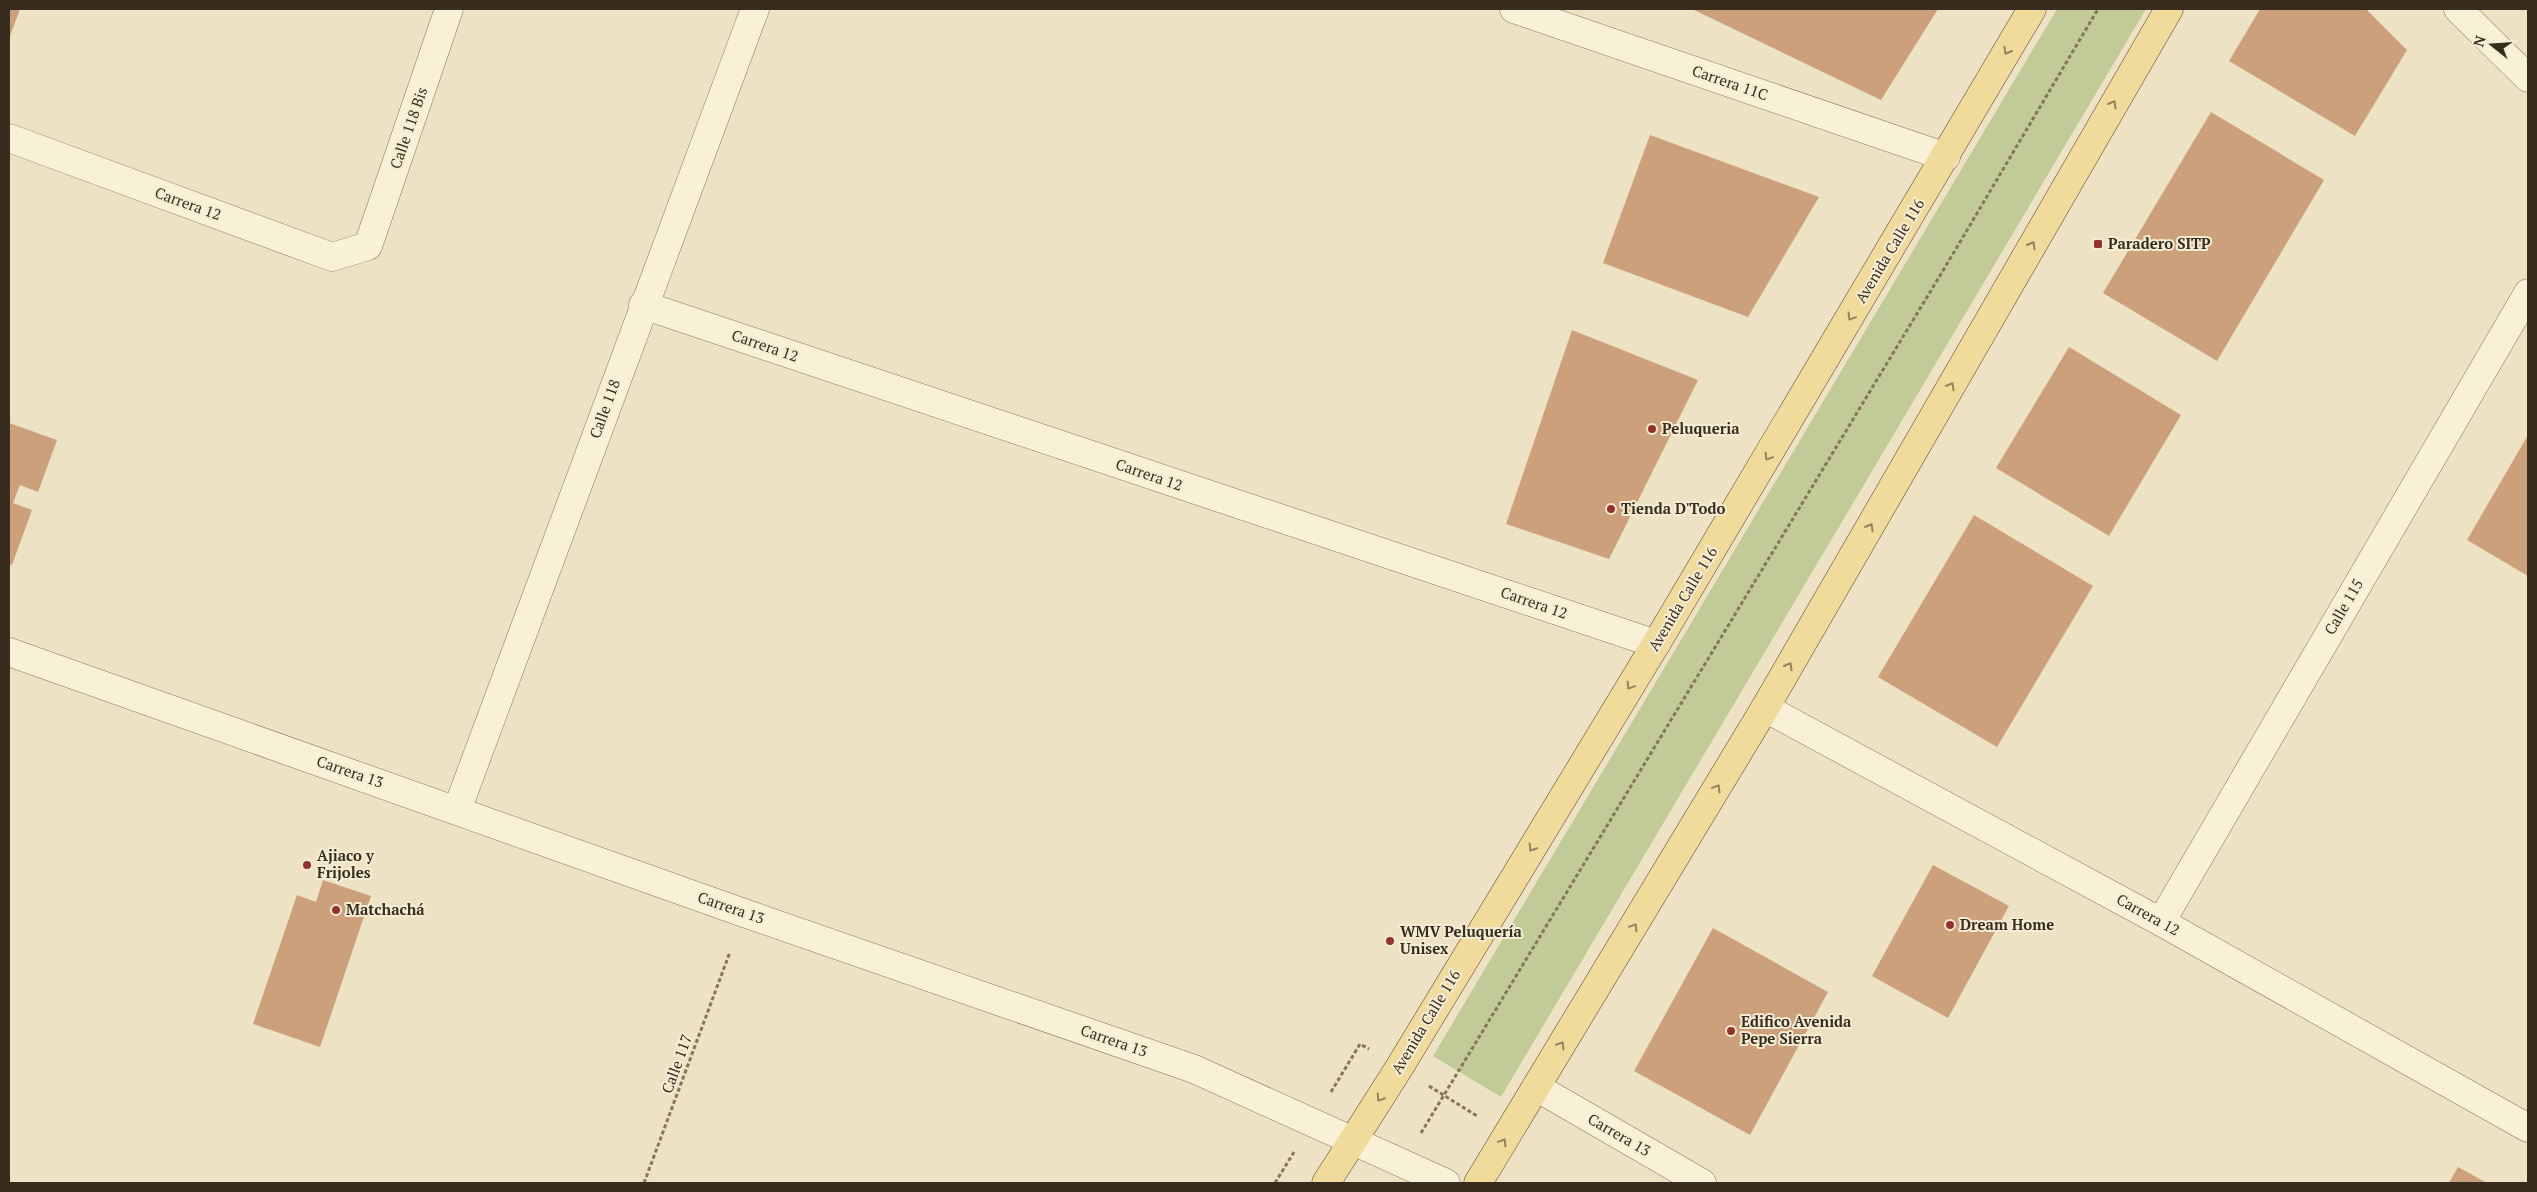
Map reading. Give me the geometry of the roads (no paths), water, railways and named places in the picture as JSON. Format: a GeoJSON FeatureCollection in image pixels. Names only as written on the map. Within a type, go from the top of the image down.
{"type":"FeatureCollection","features":[{"type":"Feature","properties":{"kind":"main road","name":"Avenida Calle 116"},"geometry":{"type":"LineString","coordinates":[[1326,1183],[1399,1068],[1656,644],[2032,9]]}},
{"type":"Feature","properties":{"kind":"main road"},"geometry":{"type":"LineString","coordinates":[[1478,1183],[1765,708],[2168,9]]}},
{"type":"Feature","properties":{"kind":"street","name":"Calle 118 Bis"},"geometry":{"type":"LineString","coordinates":[[368,246],[449,9]]}},
{"type":"Feature","properties":{"kind":"street","name":"Calle 118"},"geometry":{"type":"LineString","coordinates":[[457,810],[643,305],[755,9]]}},
{"type":"Feature","properties":{"kind":"street","name":"Carrera 11C"},"geometry":{"type":"LineString","coordinates":[[1514,9],[1946,157]]}},
{"type":"Feature","properties":{"kind":"street"},"geometry":{"type":"LineString","coordinates":[[2458,9],[2528,78]]}},
{"type":"Feature","properties":{"kind":"street","name":"Carrera 12"},"geometry":{"type":"LineString","coordinates":[[9,138],[332,257],[368,246]]}},
{"type":"Feature","properties":{"kind":"street","name":"Calle 115"},"geometry":{"type":"LineString","coordinates":[[2160,922],[2528,292]]}},
{"type":"Feature","properties":{"kind":"street","name":"Carrera 12"},"geometry":{"type":"LineString","coordinates":[[643,305],[1656,644]]}},
{"type":"Feature","properties":{"kind":"street","name":"Carrera 13"},"geometry":{"type":"LineString","coordinates":[[9,652],[744,913],[1194,1069],[1446,1183]]}},
{"type":"Feature","properties":{"kind":"street","name":"Carrera 12"},"geometry":{"type":"LineString","coordinates":[[1765,708],[2160,922],[2528,1128]]}},
{"type":"Feature","properties":{"kind":"street","name":"Carrera 13"},"geometry":{"type":"LineString","coordinates":[[1536,1087],[1702,1183]]}},
{"type":"Feature","properties":{"kind":"place","name":"Paradero SITP"},"geometry":{"type":"Point","coordinates":[2098,244]}},
{"type":"Feature","properties":{"kind":"place","name":"Peluqueria"},"geometry":{"type":"Point","coordinates":[1652,429]}},
{"type":"Feature","properties":{"kind":"place","name":"Tienda D'Todo"},"geometry":{"type":"Point","coordinates":[1611,509]}},
{"type":"Feature","properties":{"kind":"place","name":"Ajiaco y Frijoles"},"geometry":{"type":"Point","coordinates":[307,865]}},
{"type":"Feature","properties":{"kind":"place","name":"Matchachá"},"geometry":{"type":"Point","coordinates":[336,910]}},
{"type":"Feature","properties":{"kind":"place","name":"Dream Home"},"geometry":{"type":"Point","coordinates":[1950,925]}},
{"type":"Feature","properties":{"kind":"place","name":"WMV Peluquería Unisex"},"geometry":{"type":"Point","coordinates":[1390,941]}},
{"type":"Feature","properties":{"kind":"place","name":"Edifico Avenida Pepe Sierra"},"geometry":{"type":"Point","coordinates":[1731,1031]}}]}
